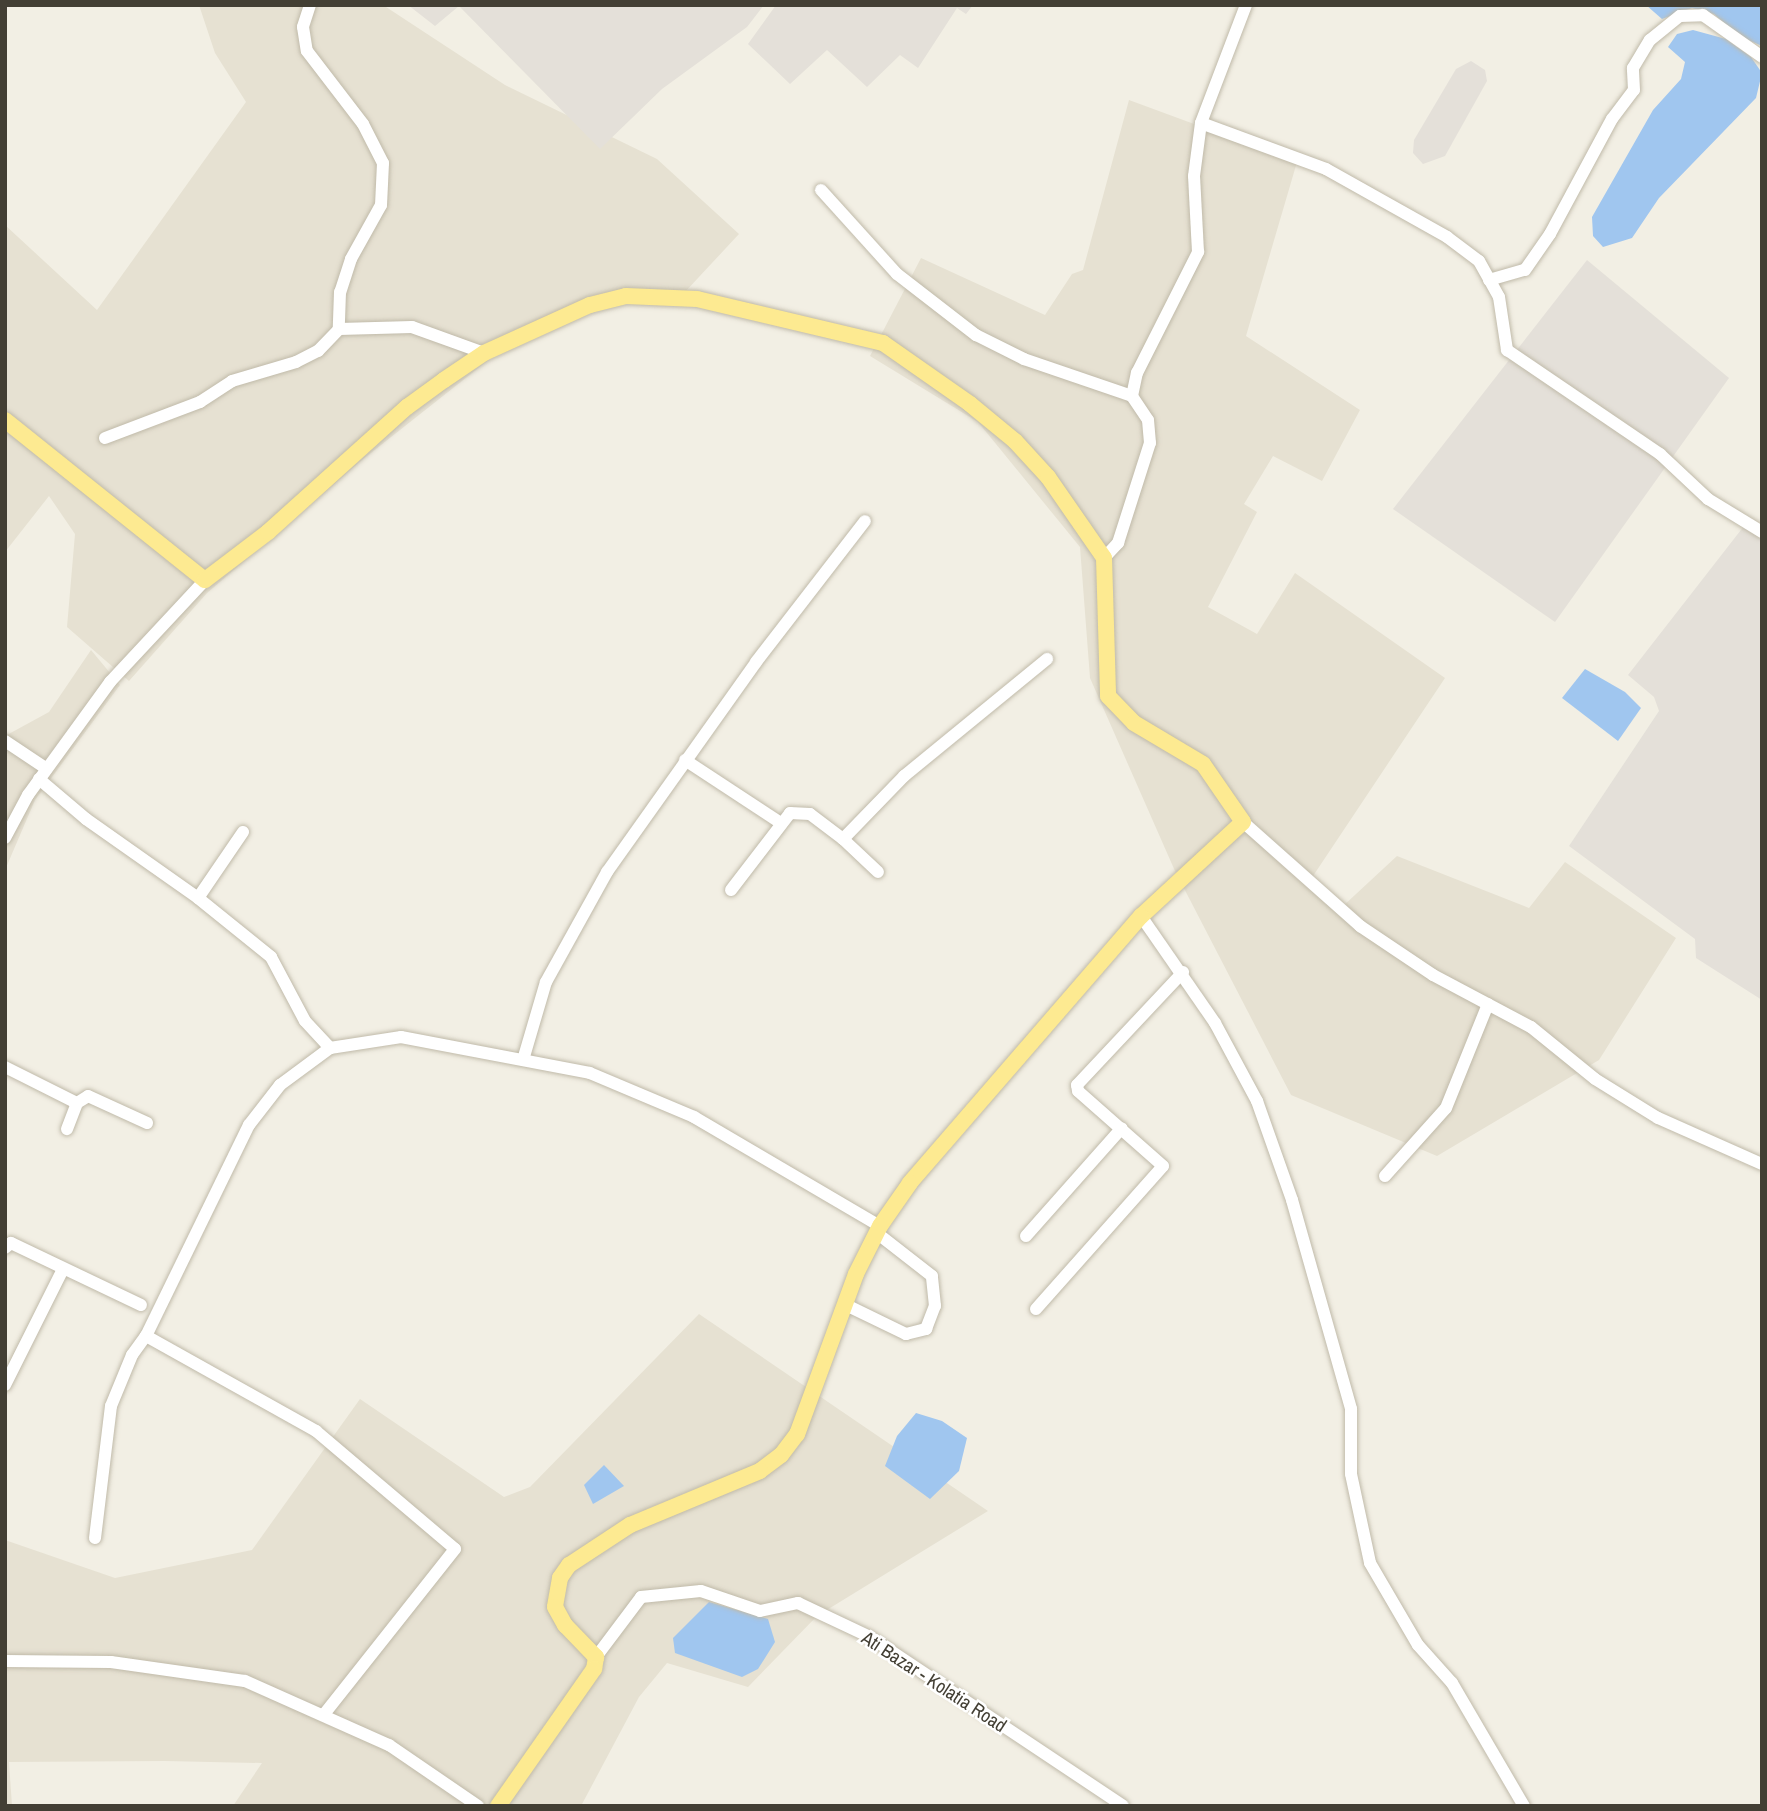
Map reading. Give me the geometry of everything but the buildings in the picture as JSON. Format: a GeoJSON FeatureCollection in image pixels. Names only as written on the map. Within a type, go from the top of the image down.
{"type":"FeatureCollection","features":[{"type":"Feature","properties":{"kind":"main road"},"geometry":{"type":"LineString","coordinates":[[5,421],[205,580],[268,532],[407,407],[484,353],[590,305],[626,296],[659,295],[697,299],[883,343],[901,352],[1015,441],[1048,477],[1104,558],[1108,696],[1134,723],[1203,764],[1243,822],[1186,872],[1146,912],[943,1144],[878,1230],[844,1304],[797,1434],[782,1455],[760,1471],[629,1525],[588,1550],[560,1578],[555,1606],[565,1625],[596,1657],[594,1668],[544,1745],[498,1806]]}},
{"type":"Feature","properties":{"kind":"street"},"geometry":{"type":"LineString","coordinates":[[105,438],[200,402],[232,381],[296,362],[318,351],[339,328],[340,292],[351,259],[381,205],[383,163],[363,124],[307,51],[303,27],[310,5]]}},
{"type":"Feature","properties":{"kind":"street"},"geometry":{"type":"LineString","coordinates":[[1132,396],[1150,344],[1198,252],[1194,176],[1201,123],[1246,5]]}},
{"type":"Feature","properties":{"kind":"street"},"geometry":{"type":"LineString","coordinates":[[1489,280],[1525,270],[1550,234],[1612,119],[1634,90],[1633,68],[1660,32],[1680,16],[1703,15],[1762,57]]}},
{"type":"Feature","properties":{"kind":"street"},"geometry":{"type":"LineString","coordinates":[[1201,123],[1326,169],[1382,205],[1447,237],[1479,261],[1499,297],[1507,350],[1660,454],[1708,499],[1762,532]]}},
{"type":"Feature","properties":{"kind":"street"},"geometry":{"type":"LineString","coordinates":[[821,190],[897,274],[976,335],[1024,359],[1132,396],[1148,420],[1150,443],[1118,542],[1104,558]]}},
{"type":"Feature","properties":{"kind":"street"},"geometry":{"type":"LineString","coordinates":[[339,328],[411,327],[484,353]]}},
{"type":"Feature","properties":{"kind":"street"},"geometry":{"type":"LineString","coordinates":[[523,1060],[546,982],[607,872],[685,760],[865,521]]}},
{"type":"Feature","properties":{"kind":"street"},"geometry":{"type":"LineString","coordinates":[[5,838],[43,774],[110,681],[205,580]]}},
{"type":"Feature","properties":{"kind":"street"},"geometry":{"type":"LineString","coordinates":[[842,839],[904,776],[1047,659]]}},
{"type":"Feature","properties":{"kind":"street"},"geometry":{"type":"LineString","coordinates":[[5,741],[43,774],[86,819],[198,898],[271,957],[305,1021],[330,1048]]}},
{"type":"Feature","properties":{"kind":"street"},"geometry":{"type":"LineString","coordinates":[[685,760],[781,823]]}},
{"type":"Feature","properties":{"kind":"street"},"geometry":{"type":"LineString","coordinates":[[731,890],[781,823],[798,811],[824,822],[878,872]]}},
{"type":"Feature","properties":{"kind":"street"},"geometry":{"type":"LineString","coordinates":[[1243,822],[1360,926],[1433,975],[1531,1027],[1595,1079],[1658,1118],[1762,1164]]}},
{"type":"Feature","properties":{"kind":"street"},"geometry":{"type":"LineString","coordinates":[[198,898],[243,832]]}},
{"type":"Feature","properties":{"kind":"street"},"geometry":{"type":"LineString","coordinates":[[1146,912],[1257,1101],[1292,1200],[1351,1409],[1351,1474],[1370,1563],[1418,1645],[1452,1683],[1524,1806]]}},
{"type":"Feature","properties":{"kind":"street"},"geometry":{"type":"LineString","coordinates":[[1036,1308],[1163,1166],[1078,1091],[1077,1085],[1183,972]]}},
{"type":"Feature","properties":{"kind":"street"},"geometry":{"type":"LineString","coordinates":[[1385,1176],[1446,1108],[1488,1004]]}},
{"type":"Feature","properties":{"kind":"street"},"geometry":{"type":"LineString","coordinates":[[95,1538],[111,1406],[132,1355],[146,1336],[249,1125],[279,1085],[330,1048],[401,1037],[523,1060],[590,1073],[694,1117],[878,1230],[932,1276],[935,1306],[926,1329],[906,1335],[844,1304]]}},
{"type":"Feature","properties":{"kind":"street"},"geometry":{"type":"LineString","coordinates":[[5,1067],[77,1103]]}},
{"type":"Feature","properties":{"kind":"street"},"geometry":{"type":"LineString","coordinates":[[67,1129],[77,1103],[88,1096],[146,1123]]}},
{"type":"Feature","properties":{"kind":"street"},"geometry":{"type":"LineString","coordinates":[[1026,1236],[1122,1128]]}},
{"type":"Feature","properties":{"kind":"street"},"geometry":{"type":"LineString","coordinates":[[5,1248],[11,1242],[141,1306]]}},
{"type":"Feature","properties":{"kind":"street"},"geometry":{"type":"LineString","coordinates":[[5,1385],[63,1269]]}},
{"type":"Feature","properties":{"kind":"street"},"geometry":{"type":"LineString","coordinates":[[146,1336],[316,1432],[455,1545],[453,1553],[324,1714]]}},
{"type":"Feature","properties":{"kind":"street","name":"Ati Bazar - Kolatia Road"},"geometry":{"type":"LineString","coordinates":[[596,1657],[641,1597],[701,1591],[760,1611],[798,1603],[870,1637],[1124,1806]]}},
{"type":"Feature","properties":{"kind":"street"},"geometry":{"type":"LineString","coordinates":[[5,1661],[111,1662],[245,1681],[389,1745],[478,1806]]}},
{"type":"Feature","properties":{"kind":"shaded area"},"geometry":{"type":"Polygon","coordinates":[[[199,5],[383,5],[505,85],[657,159],[739,234],[685,292],[595,300],[519,336],[362,460],[207,593],[129,681],[67,627],[75,534],[49,496],[5,552],[5,225],[97,310],[246,102],[215,53],[199,5]]]}},
{"type":"Feature","properties":{"kind":"shaded area"},"geometry":{"type":"Polygon","coordinates":[[[408,5],[764,5],[747,27],[662,89],[600,149],[459,6],[435,26],[408,5]]]}},
{"type":"Feature","properties":{"kind":"shaded area"},"geometry":{"type":"Polygon","coordinates":[[[776,5],[973,5],[966,14],[957,8],[918,68],[900,55],[867,87],[827,50],[790,84],[748,44],[776,5]]]}},
{"type":"Feature","properties":{"kind":"shaded area"},"geometry":{"type":"Polygon","coordinates":[[[1471,61],[1485,70],[1487,81],[1445,156],[1423,164],[1413,153],[1414,140],[1456,69],[1471,61]]]}},
{"type":"Feature","properties":{"kind":"shaded area"},"geometry":{"type":"Polygon","coordinates":[[[1129,100],[1297,162],[1246,336],[1360,410],[1322,481],[1273,456],[1244,504],[1257,512],[1208,607],[1257,634],[1295,573],[1445,678],[1313,876],[1342,907],[1397,856],[1529,908],[1565,862],[1676,938],[1599,1060],[1437,1156],[1291,1095],[1175,871],[1090,678],[1080,547],[978,422],[870,356],[921,258],[1045,315],[1072,274],[1083,270],[1129,100]]]}},
{"type":"Feature","properties":{"kind":"shaded area"},"geometry":{"type":"Polygon","coordinates":[[[1587,260],[1729,378],[1555,622],[1393,509],[1587,260]]]}},
{"type":"Feature","properties":{"kind":"shaded area"},"geometry":{"type":"Polygon","coordinates":[[[1744,526],[1762,539],[1762,1000],[1696,958],[1695,939],[1569,846],[1659,711],[1654,697],[1628,675],[1744,526]]]}},
{"type":"Feature","properties":{"kind":"shaded area"},"geometry":{"type":"Polygon","coordinates":[[[91,650],[120,685],[35,800],[5,870],[5,736],[49,712],[91,650]]]}},
{"type":"Feature","properties":{"kind":"shaded area"},"geometry":{"type":"Polygon","coordinates":[[[699,1314],[988,1511],[817,1616],[748,1687],[667,1663],[639,1697],[581,1806],[233,1806],[262,1763],[165,1761],[9,1762],[12,1806],[5,1806],[5,1540],[115,1578],[252,1550],[360,1399],[504,1497],[530,1487],[699,1314]]]}},
{"type":"Feature","properties":{"kind":"water"},"geometry":{"type":"Polygon","coordinates":[[[1646,5],[1762,5],[1762,46],[1739,36],[1714,14],[1692,8],[1662,19],[1646,5]]]}},
{"type":"Feature","properties":{"kind":"water"},"geometry":{"type":"Polygon","coordinates":[[[1693,30],[1726,39],[1751,57],[1762,73],[1756,98],[1659,198],[1632,238],[1603,247],[1593,236],[1592,217],[1653,110],[1681,79],[1685,62],[1668,47],[1677,34],[1693,30]]]}},
{"type":"Feature","properties":{"kind":"water"},"geometry":{"type":"Polygon","coordinates":[[[1585,669],[1625,692],[1641,708],[1618,741],[1562,698],[1585,669]]]}},
{"type":"Feature","properties":{"kind":"water"},"geometry":{"type":"Polygon","coordinates":[[[916,1413],[942,1421],[967,1438],[959,1471],[930,1499],[885,1466],[897,1436],[916,1413]]]}},
{"type":"Feature","properties":{"kind":"water"},"geometry":{"type":"Polygon","coordinates":[[[604,1465],[624,1486],[593,1504],[584,1485],[604,1465]]]}},
{"type":"Feature","properties":{"kind":"water"},"geometry":{"type":"Polygon","coordinates":[[[709,1602],[768,1619],[775,1642],[758,1669],[742,1677],[675,1653],[673,1638],[709,1602]]]}}]}
